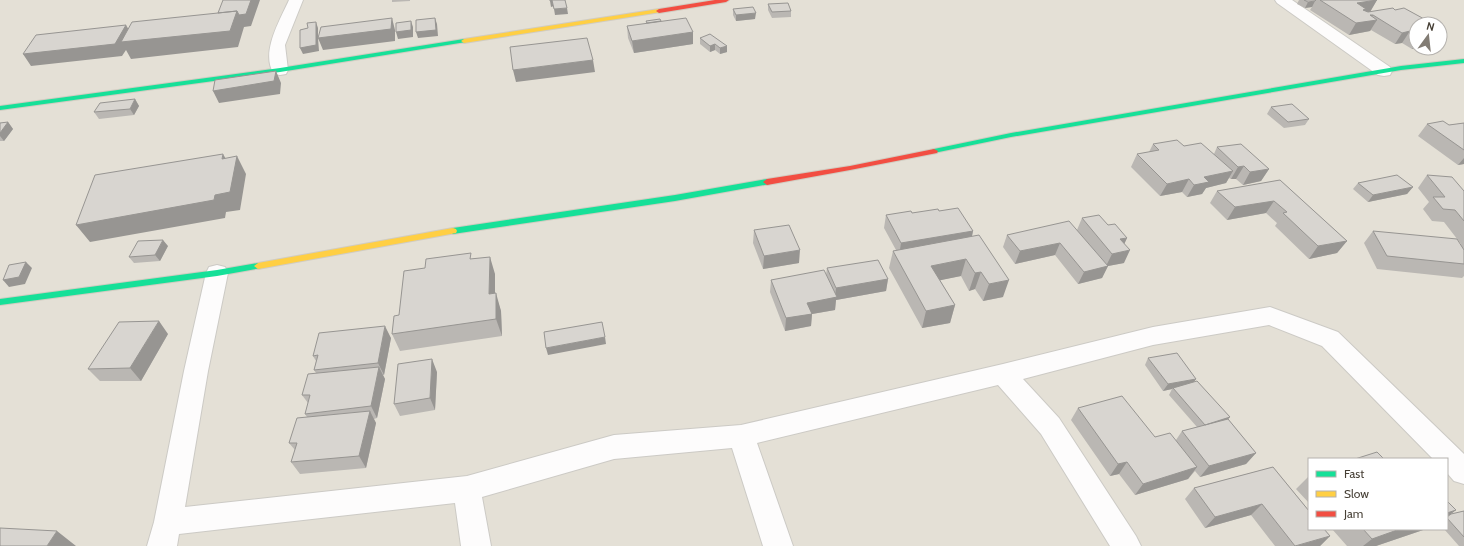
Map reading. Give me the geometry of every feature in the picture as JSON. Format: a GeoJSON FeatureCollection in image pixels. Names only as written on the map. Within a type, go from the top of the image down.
{"type":"FeatureCollection","features":[{"type":"Feature","properties":{"kind":"street"},"geometry":{"type":"LineString","coordinates":[[280,70],[276,45],[296,0]]}},
{"type":"Feature","properties":{"kind":"street"},"geometry":{"type":"LineString","coordinates":[[0,108],[280,70],[726,0]]}},
{"type":"Feature","properties":{"kind":"street"},"geometry":{"type":"LineString","coordinates":[[1282,0],[1384,71]]}},
{"type":"Feature","properties":{"kind":"street"},"geometry":{"type":"LineString","coordinates":[[0,302],[217,273],[488,225],[713,192],[850,168],[1011,134],[1384,71],[1464,61]]}},
{"type":"Feature","properties":{"kind":"street"},"geometry":{"type":"LineString","coordinates":[[217,273],[196,371],[165,534],[467,489],[614,447],[742,436],[1003,374],[1153,336],[1270,316],[1330,339],[1464,472]]}},
{"type":"Feature","properties":{"kind":"street"},"geometry":{"type":"LineString","coordinates":[[1003,374],[1050,426],[1126,546]]}},
{"type":"Feature","properties":{"kind":"street"},"geometry":{"type":"LineString","coordinates":[[742,436],[778,546]]}},
{"type":"Feature","properties":{"kind":"street"},"geometry":{"type":"LineString","coordinates":[[467,489],[476,546]]}},
{"type":"Feature","properties":{"kind":"shaded area"},"geometry":{"type":"Polygon","coordinates":[[[0,0],[1464,0],[1464,546],[0,546],[0,0]]]}},
{"type":"Feature","properties":{"kind":"building"},"geometry":{"type":"Polygon","coordinates":[[[223,0],[251,0],[246,14],[239,15],[237,11],[218,13],[223,0]]]}},
{"type":"Feature","properties":{"kind":"building"},"geometry":{"type":"Polygon","coordinates":[[[552,0],[565,0],[567,8],[554,9],[552,0]]]}},
{"type":"Feature","properties":{"kind":"building"},"geometry":{"type":"Polygon","coordinates":[[[1304,0],[1316,0],[1308,2],[1304,0]]]}},
{"type":"Feature","properties":{"kind":"building"},"geometry":{"type":"Polygon","coordinates":[[[1320,0],[1377,0],[1357,3],[1366,9],[1363,10],[1368,12],[1393,8],[1395,10],[1404,8],[1419,16],[1408,16],[1408,32],[1402,33],[1373,15],[1370,15],[1377,20],[1356,23],[1320,0]]]}},
{"type":"Feature","properties":{"kind":"building"},"geometry":{"type":"Polygon","coordinates":[[[788,3],[791,11],[772,12],[768,4],[788,3]]]}},
{"type":"Feature","properties":{"kind":"building"},"geometry":{"type":"Polygon","coordinates":[[[753,7],[756,13],[736,15],[733,9],[753,7]]]}},
{"type":"Feature","properties":{"kind":"building"},"geometry":{"type":"Polygon","coordinates":[[[237,11],[230,31],[121,42],[132,22],[237,11]]]}},
{"type":"Feature","properties":{"kind":"building"},"geometry":{"type":"Polygon","coordinates":[[[392,18],[391,29],[318,38],[321,27],[392,18]]]}},
{"type":"Feature","properties":{"kind":"building"},"geometry":{"type":"Polygon","coordinates":[[[435,18],[436,30],[416,32],[416,20],[435,18]]]}},
{"type":"Feature","properties":{"kind":"building"},"geometry":{"type":"Polygon","coordinates":[[[686,18],[693,32],[632,41],[627,26],[686,18]]]}},
{"type":"Feature","properties":{"kind":"building"},"geometry":{"type":"Polygon","coordinates":[[[660,19],[661,21],[647,23],[646,21],[660,19]]]}},
{"type":"Feature","properties":{"kind":"building"},"geometry":{"type":"Polygon","coordinates":[[[411,21],[411,30],[396,32],[396,23],[411,21]]]}},
{"type":"Feature","properties":{"kind":"building"},"geometry":{"type":"Polygon","coordinates":[[[316,22],[316,45],[300,48],[300,30],[308,28],[307,23],[316,22]]]}},
{"type":"Feature","properties":{"kind":"building"},"geometry":{"type":"Polygon","coordinates":[[[126,25],[115,44],[23,54],[36,35],[126,25]]]}},
{"type":"Feature","properties":{"kind":"building"},"geometry":{"type":"Polygon","coordinates":[[[710,34],[727,46],[720,48],[715,44],[710,46],[700,38],[710,34]]]}},
{"type":"Feature","properties":{"kind":"building"},"geometry":{"type":"Polygon","coordinates":[[[587,38],[593,60],[513,70],[510,47],[587,38]]]}},
{"type":"Feature","properties":{"kind":"building"},"geometry":{"type":"Polygon","coordinates":[[[276,71],[274,81],[213,91],[215,80],[276,71]]]}},
{"type":"Feature","properties":{"kind":"building"},"geometry":{"type":"Polygon","coordinates":[[[135,99],[130,109],[94,112],[100,103],[135,99]]]}},
{"type":"Feature","properties":{"kind":"building"},"geometry":{"type":"Polygon","coordinates":[[[1292,104],[1309,119],[1288,122],[1271,107],[1292,104]]]}},
{"type":"Feature","properties":{"kind":"building"},"geometry":{"type":"Polygon","coordinates":[[[1443,121],[1449,125],[1464,123],[1464,150],[1427,124],[1443,121]]]}},
{"type":"Feature","properties":{"kind":"building"},"geometry":{"type":"Polygon","coordinates":[[[8,122],[0,133],[0,123],[8,122]]]}},
{"type":"Feature","properties":{"kind":"building"},"geometry":{"type":"Polygon","coordinates":[[[1177,140],[1184,146],[1201,143],[1233,171],[1204,177],[1209,182],[1194,185],[1189,179],[1167,184],[1137,154],[1159,150],[1153,144],[1177,140]]]}},
{"type":"Feature","properties":{"kind":"building"},"geometry":{"type":"Polygon","coordinates":[[[1241,144],[1269,169],[1250,172],[1244,166],[1238,167],[1217,147],[1241,144]]]}},
{"type":"Feature","properties":{"kind":"building"},"geometry":{"type":"Polygon","coordinates":[[[223,154],[222,159],[237,156],[230,192],[215,195],[214,200],[76,225],[95,175],[223,154]]]}},
{"type":"Feature","properties":{"kind":"building"},"geometry":{"type":"Polygon","coordinates":[[[1397,175],[1413,187],[1373,195],[1358,183],[1397,175]]]}},
{"type":"Feature","properties":{"kind":"building"},"geometry":{"type":"Polygon","coordinates":[[[1427,175],[1452,177],[1464,191],[1464,221],[1455,210],[1443,209],[1433,197],[1445,197],[1427,175]]]}},
{"type":"Feature","properties":{"kind":"building"},"geometry":{"type":"Polygon","coordinates":[[[1280,180],[1347,241],[1318,246],[1283,213],[1287,212],[1274,201],[1235,207],[1217,191],[1280,180]]]}},
{"type":"Feature","properties":{"kind":"building"},"geometry":{"type":"Polygon","coordinates":[[[958,208],[973,231],[901,243],[886,215],[911,211],[912,213],[958,208]]]}},
{"type":"Feature","properties":{"kind":"building"},"geometry":{"type":"Polygon","coordinates":[[[1099,215],[1108,225],[1115,224],[1127,238],[1120,239],[1130,250],[1112,254],[1082,218],[1099,215]]]}},
{"type":"Feature","properties":{"kind":"building"},"geometry":{"type":"Polygon","coordinates":[[[1069,221],[1108,266],[1084,272],[1060,243],[1020,251],[1007,235],[1069,221]]]}},
{"type":"Feature","properties":{"kind":"building"},"geometry":{"type":"Polygon","coordinates":[[[789,225],[800,250],[764,256],[754,230],[789,225]]]}},
{"type":"Feature","properties":{"kind":"building"},"geometry":{"type":"Polygon","coordinates":[[[1373,231],[1457,239],[1464,250],[1464,264],[1387,256],[1373,231]]]}},
{"type":"Feature","properties":{"kind":"building"},"geometry":{"type":"Polygon","coordinates":[[[979,235],[1009,280],[989,284],[981,272],[975,273],[966,259],[931,266],[955,305],[926,311],[893,251],[979,235]]]}},
{"type":"Feature","properties":{"kind":"building"},"geometry":{"type":"Polygon","coordinates":[[[163,240],[155,255],[129,257],[138,241],[163,240]]]}},
{"type":"Feature","properties":{"kind":"building"},"geometry":{"type":"Polygon","coordinates":[[[471,253],[470,259],[490,257],[489,294],[496,293],[496,319],[392,334],[394,316],[399,315],[404,271],[425,268],[426,259],[471,253]]]}},
{"type":"Feature","properties":{"kind":"building"},"geometry":{"type":"Polygon","coordinates":[[[878,260],[888,279],[836,288],[827,268],[878,260]]]}},
{"type":"Feature","properties":{"kind":"building"},"geometry":{"type":"Polygon","coordinates":[[[26,262],[19,277],[3,280],[9,265],[26,262]]]}},
{"type":"Feature","properties":{"kind":"building"},"geometry":{"type":"Polygon","coordinates":[[[824,270],[837,297],[807,303],[812,314],[786,318],[771,280],[824,270]]]}},
{"type":"Feature","properties":{"kind":"building"},"geometry":{"type":"Polygon","coordinates":[[[159,321],[130,368],[88,369],[119,322],[159,321]]]}},
{"type":"Feature","properties":{"kind":"building"},"geometry":{"type":"Polygon","coordinates":[[[602,322],[605,337],[546,348],[544,332],[602,322]]]}},
{"type":"Feature","properties":{"kind":"building"},"geometry":{"type":"Polygon","coordinates":[[[385,326],[378,363],[314,370],[318,355],[313,356],[319,333],[385,326]]]}},
{"type":"Feature","properties":{"kind":"building"},"geometry":{"type":"Polygon","coordinates":[[[1177,353],[1196,379],[1168,384],[1148,358],[1177,353]]]}},
{"type":"Feature","properties":{"kind":"building"},"geometry":{"type":"Polygon","coordinates":[[[432,359],[430,398],[394,404],[398,364],[432,359]]]}},
{"type":"Feature","properties":{"kind":"building"},"geometry":{"type":"Polygon","coordinates":[[[379,367],[371,406],[305,414],[310,395],[302,395],[308,374],[379,367]]]}},
{"type":"Feature","properties":{"kind":"building"},"geometry":{"type":"Polygon","coordinates":[[[1197,381],[1230,417],[1205,425],[1173,388],[1197,381]]]}},
{"type":"Feature","properties":{"kind":"building"},"geometry":{"type":"Polygon","coordinates":[[[1122,396],[1155,437],[1170,433],[1197,467],[1143,484],[1127,462],[1118,464],[1078,408],[1122,396]]]}},
{"type":"Feature","properties":{"kind":"building"},"geometry":{"type":"Polygon","coordinates":[[[370,411],[359,456],[291,462],[297,443],[289,443],[297,418],[370,411]]]}},
{"type":"Feature","properties":{"kind":"building"},"geometry":{"type":"Polygon","coordinates":[[[1228,419],[1256,453],[1209,466],[1182,431],[1228,419]]]}},
{"type":"Feature","properties":{"kind":"building"},"geometry":{"type":"Polygon","coordinates":[[[1377,452],[1383,458],[1358,458],[1377,452]]]}},
{"type":"Feature","properties":{"kind":"building"},"geometry":{"type":"Polygon","coordinates":[[[1273,467],[1308,510],[1308,530],[1325,530],[1330,536],[1295,546],[1262,504],[1215,517],[1194,488],[1273,467]]]}},
{"type":"Feature","properties":{"kind":"building"},"geometry":{"type":"Polygon","coordinates":[[[1448,502],[1456,510],[1448,513],[1448,502]]]}},
{"type":"Feature","properties":{"kind":"building"},"geometry":{"type":"Polygon","coordinates":[[[1464,511],[1464,537],[1448,519],[1448,516],[1451,514],[1464,511]]]}},
{"type":"Feature","properties":{"kind":"building"},"geometry":{"type":"Polygon","coordinates":[[[0,528],[57,531],[47,546],[0,546],[0,528]]]}},
{"type":"Feature","properties":{"kind":"building"},"geometry":{"type":"Polygon","coordinates":[[[1364,530],[1397,530],[1372,539],[1364,530]]]}},
{"type":"Feature","properties":{"kind":"traffic: fast"},"geometry":{"type":"LineString","coordinates":[[0,108],[280,70],[464,41]]}},
{"type":"Feature","properties":{"kind":"traffic: fast"},"geometry":{"type":"LineString","coordinates":[[934,151],[1011,135],[1401,68],[1464,61]]}},
{"type":"Feature","properties":{"kind":"traffic: fast"},"geometry":{"type":"LineString","coordinates":[[453,231],[675,198],[767,182]]}},
{"type":"Feature","properties":{"kind":"traffic: fast"},"geometry":{"type":"LineString","coordinates":[[0,302],[217,273],[258,266]]}},
{"type":"Feature","properties":{"kind":"traffic: slow"},"geometry":{"type":"LineString","coordinates":[[464,41],[659,11]]}},
{"type":"Feature","properties":{"kind":"traffic: slow"},"geometry":{"type":"LineString","coordinates":[[258,266],[453,231]]}},
{"type":"Feature","properties":{"kind":"traffic: jam"},"geometry":{"type":"LineString","coordinates":[[659,11],[726,0]]}},
{"type":"Feature","properties":{"kind":"traffic: jam"},"geometry":{"type":"LineString","coordinates":[[767,182],[850,168],[934,151]]}}]}
